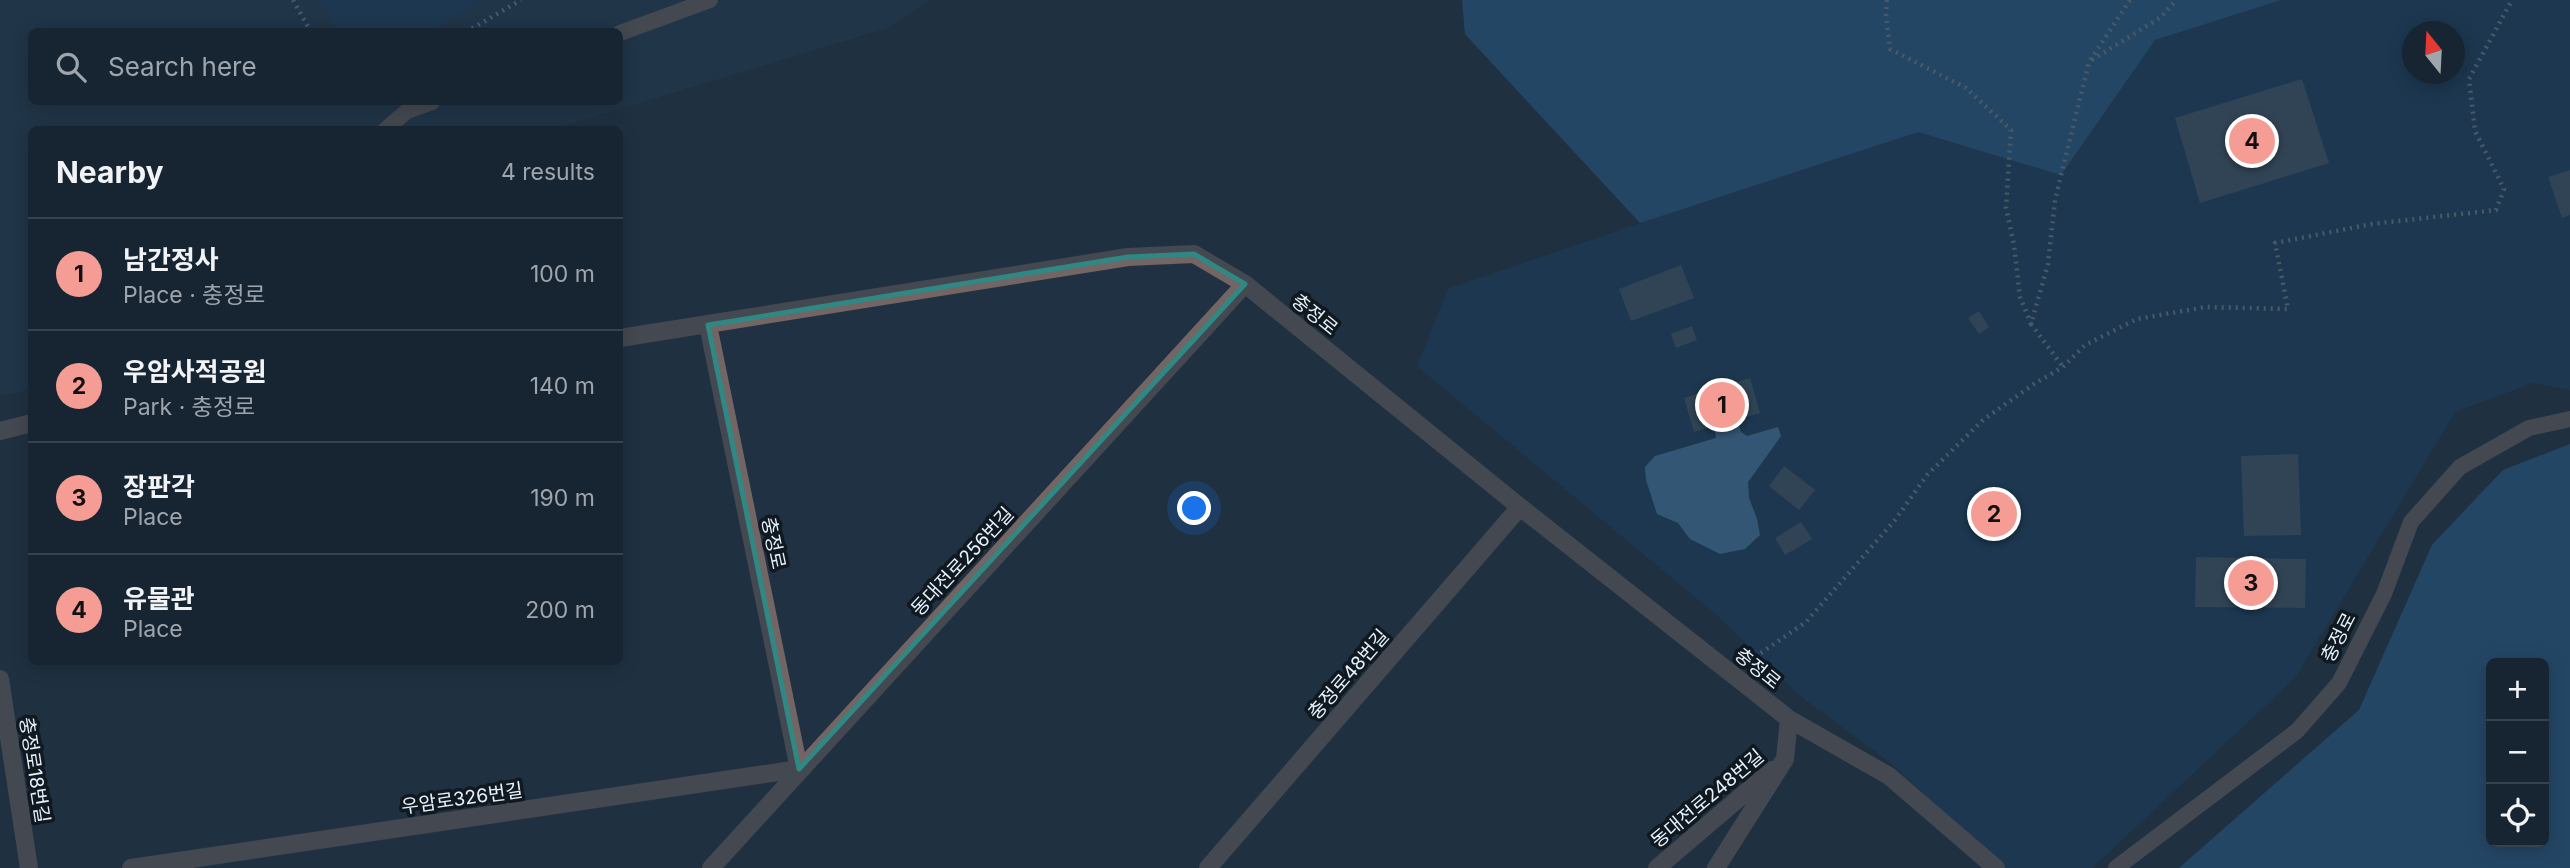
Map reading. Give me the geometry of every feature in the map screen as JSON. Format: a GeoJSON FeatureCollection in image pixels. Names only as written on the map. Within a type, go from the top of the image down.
{"type":"FeatureCollection","features":[{"type":"Feature","properties":{"kind":"street","name":"충정로"},"geometry":{"type":"LineString","coordinates":[[623,338],[1128,257],[1194,254],[1245,284],[1520,507],[1789,719],[1889,776],[1996,868]]}},
{"type":"Feature","properties":{"kind":"street","name":"동대전로256번길"},"geometry":{"type":"LineString","coordinates":[[711,868],[1245,284]]}},
{"type":"Feature","properties":{"kind":"street","name":"충정로"},"geometry":{"type":"LineString","coordinates":[[708,325],[799,769]]}},
{"type":"Feature","properties":{"kind":"street"},"geometry":{"type":"LineString","coordinates":[[0,431],[28,424]]}},
{"type":"Feature","properties":{"kind":"street","name":"충정로48번길"},"geometry":{"type":"LineString","coordinates":[[1208,868],[1520,507]]}},
{"type":"Feature","properties":{"kind":"street","name":"충정로18번길"},"geometry":{"type":"LineString","coordinates":[[0,679],[29,868]]}},
{"type":"Feature","properties":{"kind":"street"},"geometry":{"type":"LineString","coordinates":[[1716,868],[1785,759],[1789,719]]}},
{"type":"Feature","properties":{"kind":"street","name":"동대전로248번길"},"geometry":{"type":"LineString","coordinates":[[1657,868],[1785,759]]}},
{"type":"Feature","properties":{"kind":"street","name":"우암로326번길"},"geometry":{"type":"LineString","coordinates":[[131,868],[799,769]]}},
{"type":"Feature","properties":{"kind":"lane"},"geometry":{"type":"LineString","coordinates":[[623,32],[710,0]]}},
{"type":"Feature","properties":{"kind":"lane"},"geometry":{"type":"LineString","coordinates":[[390,126],[407,111],[424,105]]}},
{"type":"Feature","properties":{"kind":"lane","name":"충정로"},"geometry":{"type":"LineString","coordinates":[[2116,868],[2297,730],[2339,683],[2384,594],[2411,522],[2460,467],[2529,428],[2570,419]]}},
{"type":"Feature","properties":{"kind":"path"},"geometry":{"type":"LineString","coordinates":[[293,0],[309,28]]}},
{"type":"Feature","properties":{"kind":"path"},"geometry":{"type":"LineString","coordinates":[[474,28],[521,0]]}},
{"type":"Feature","properties":{"kind":"path"},"geometry":{"type":"LineString","coordinates":[[1887,0],[1890,49],[1966,88],[2011,130],[2006,208],[2014,245],[2020,297],[2031,324],[2063,367]]}},
{"type":"Feature","properties":{"kind":"path"},"geometry":{"type":"LineString","coordinates":[[2031,324],[2048,264],[2055,200],[2089,62],[2130,0]]}},
{"type":"Feature","properties":{"kind":"path"},"geometry":{"type":"LineString","coordinates":[[2089,62],[2161,17],[2176,0]]}},
{"type":"Feature","properties":{"kind":"path"},"geometry":{"type":"LineString","coordinates":[[1731,673],[1806,622],[1895,520],[1927,475],[1983,420],[2063,367],[2085,345],[2137,319],[2206,307],[2288,309],[2275,243],[2372,224],[2496,210],[2504,189],[2475,131],[2469,79],[2512,0]]}},
{"type":"Feature","properties":{"kind":"highlighted area"},"geometry":{"type":"Polygon","coordinates":[[[1194,254],[1245,284],[799,769],[708,325],[1128,257],[1194,254]]]}},
{"type":"Feature","properties":{"kind":"shaded area"},"geometry":{"type":"Polygon","coordinates":[[[0,0],[930,0],[890,27],[563,126],[28,126],[28,390],[0,396],[0,0]]]}},
{"type":"Feature","properties":{"kind":"shaded area"},"geometry":{"type":"Polygon","coordinates":[[[319,0],[482,0],[433,28],[336,28],[319,0]]]}},
{"type":"Feature","properties":{"kind":"shaded area"},"geometry":{"type":"Polygon","coordinates":[[[1462,0],[2281,0],[2155,40],[2061,175],[1918,132],[1640,223],[1465,34],[1462,0]]]}},
{"type":"Feature","properties":{"kind":"shaded area"},"geometry":{"type":"Polygon","coordinates":[[[2281,0],[2570,0],[2570,390],[2533,383],[2455,412],[2295,678],[2092,868],[2003,868],[1892,764],[1799,695],[1719,617],[1417,366],[1448,289],[1918,132],[2061,175],[2155,40],[2281,0]]]}},
{"type":"Feature","properties":{"kind":"shaded area"},"geometry":{"type":"Polygon","coordinates":[[[1739,425],[1741,432],[1747,436],[1778,427],[1781,436],[1748,482],[1749,498],[1760,535],[1745,549],[1720,554],[1690,539],[1678,523],[1657,514],[1646,480],[1645,467],[1655,456],[1716,438],[1715,431],[1739,425]]]}},
{"type":"Feature","properties":{"kind":"shaded area"},"geometry":{"type":"Polygon","coordinates":[[[2570,444],[2570,868],[2179,868],[2359,710],[2432,545],[2503,470],[2570,444]]]}},
{"type":"Feature","properties":{"kind":"building"},"geometry":{"type":"Polygon","coordinates":[[[2302,79],[2329,163],[2200,203],[2175,118],[2302,79]]]}},
{"type":"Feature","properties":{"kind":"building"},"geometry":{"type":"Polygon","coordinates":[[[2570,170],[2570,215],[2562,218],[2548,177],[2570,170]]]}},
{"type":"Feature","properties":{"kind":"building"},"geometry":{"type":"Polygon","coordinates":[[[1681,265],[1694,298],[1631,321],[1619,289],[1681,265]]]}},
{"type":"Feature","properties":{"kind":"building"},"geometry":{"type":"Polygon","coordinates":[[[1979,311],[1989,327],[1979,334],[1968,318],[1979,311]]]}},
{"type":"Feature","properties":{"kind":"building"},"geometry":{"type":"Polygon","coordinates":[[[1692,326],[1697,340],[1676,348],[1671,334],[1692,326]]]}},
{"type":"Feature","properties":{"kind":"building"},"geometry":{"type":"Polygon","coordinates":[[[1750,378],[1760,413],[1694,432],[1684,398],[1750,378]]]}},
{"type":"Feature","properties":{"kind":"building"},"geometry":{"type":"Polygon","coordinates":[[[2298,454],[2301,535],[2244,536],[2241,456],[2298,454]]]}},
{"type":"Feature","properties":{"kind":"building"},"geometry":{"type":"Polygon","coordinates":[[[1784,466],[1815,490],[1799,510],[1769,486],[1784,466]]]}},
{"type":"Feature","properties":{"kind":"building"},"geometry":{"type":"Polygon","coordinates":[[[1801,522],[1812,539],[1785,555],[1775,538],[1801,522]]]}},
{"type":"Feature","properties":{"kind":"building"},"geometry":{"type":"Polygon","coordinates":[[[2196,557],[2306,559],[2305,608],[2195,607],[2196,557]]]}},
{"type":"Feature","properties":{"kind":"place","name":"유물관"},"geometry":{"type":"Point","coordinates":[2252,141]}},
{"type":"Feature","properties":{"kind":"place","name":"남간정사"},"geometry":{"type":"Point","coordinates":[1722,405]}},
{"type":"Feature","properties":{"kind":"place","name":"우암사적공원"},"geometry":{"type":"Point","coordinates":[1994,514]}},
{"type":"Feature","properties":{"kind":"place","name":"장판각"},"geometry":{"type":"Point","coordinates":[2251,583]}}]}
